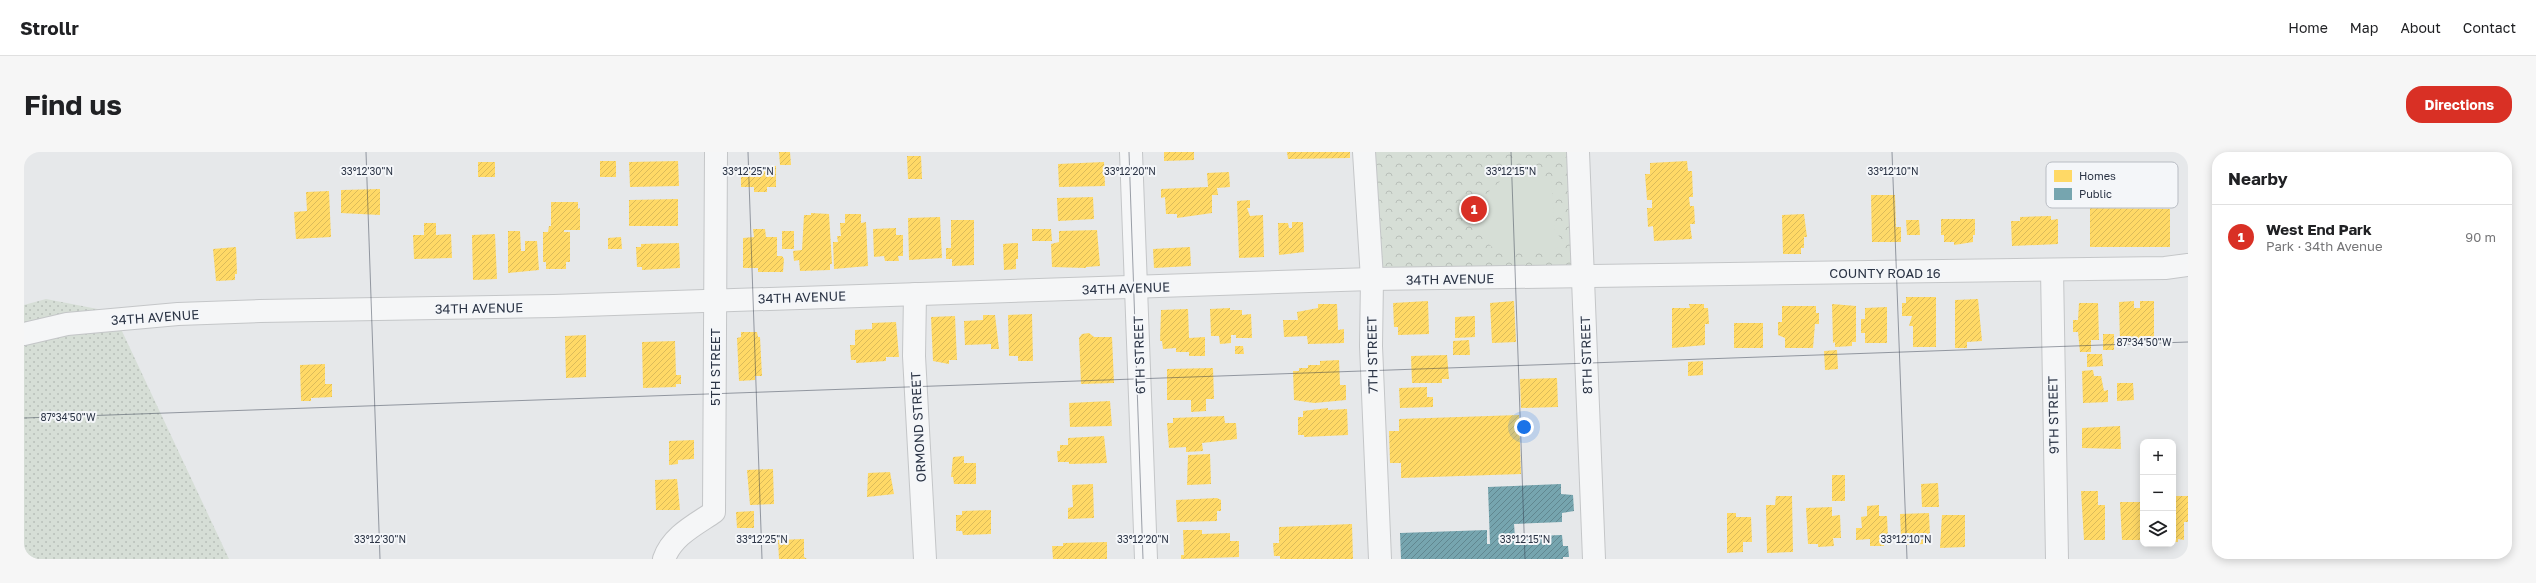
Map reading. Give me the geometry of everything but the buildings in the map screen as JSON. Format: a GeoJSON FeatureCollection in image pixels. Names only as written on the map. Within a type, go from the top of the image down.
{"type":"FeatureCollection","features":[{"type":"Feature","properties":{"kind":"street","name":"5TH STREET"},"geometry":{"type":"LineString","coordinates":[[664,559],[667,550],[680,536],[714,512],[716,152]]}},
{"type":"Feature","properties":{"kind":"street","name":"6TH STREET"},"geometry":{"type":"LineString","coordinates":[[1131,152],[1146,559]]}},
{"type":"Feature","properties":{"kind":"street","name":"7TH STREET"},"geometry":{"type":"LineString","coordinates":[[1364,152],[1372,279],[1371,346],[1380,559]]}},
{"type":"Feature","properties":{"kind":"street","name":"8TH STREET"},"geometry":{"type":"LineString","coordinates":[[1578,152],[1594,559]]}},
{"type":"Feature","properties":{"kind":"street","name":"COUNTY ROAD 16"},"geometry":{"type":"LineString","coordinates":[[1582,277],[2165,268],[2188,265]]}},
{"type":"Feature","properties":{"kind":"street","name":"9TH STREET"},"geometry":{"type":"LineString","coordinates":[[2052,270],[2057,559]]}},
{"type":"Feature","properties":{"kind":"street","name":"34TH AVENUE"},"geometry":{"type":"LineString","coordinates":[[24,334],[67,324],[193,314],[715,301],[1372,279],[1582,277]]}},
{"type":"Feature","properties":{"kind":"street","name":"ORMOND STREET"},"geometry":{"type":"LineString","coordinates":[[915,294],[914,356],[925,559]]}},
{"type":"Feature","properties":{"kind":"green space"},"geometry":{"type":"Polygon","coordinates":[[[1373,152],[1569,152],[1575,267],[1379,270],[1373,152]]]}},
{"type":"Feature","properties":{"kind":"green space"},"geometry":{"type":"Polygon","coordinates":[[[1529,172],[1551,179],[1555,231],[1563,241],[1550,255],[1539,248],[1493,248],[1481,236],[1478,219],[1486,194],[1506,176],[1529,172]]]}},
{"type":"Feature","properties":{"kind":"green space"},"geometry":{"type":"Polygon","coordinates":[[[46,299],[113,312],[229,559],[24,559],[24,305],[46,299]]]}},
{"type":"Feature","properties":{"kind":"place","name":"West End Park"},"geometry":{"type":"Point","coordinates":[1474,209]}}]}
